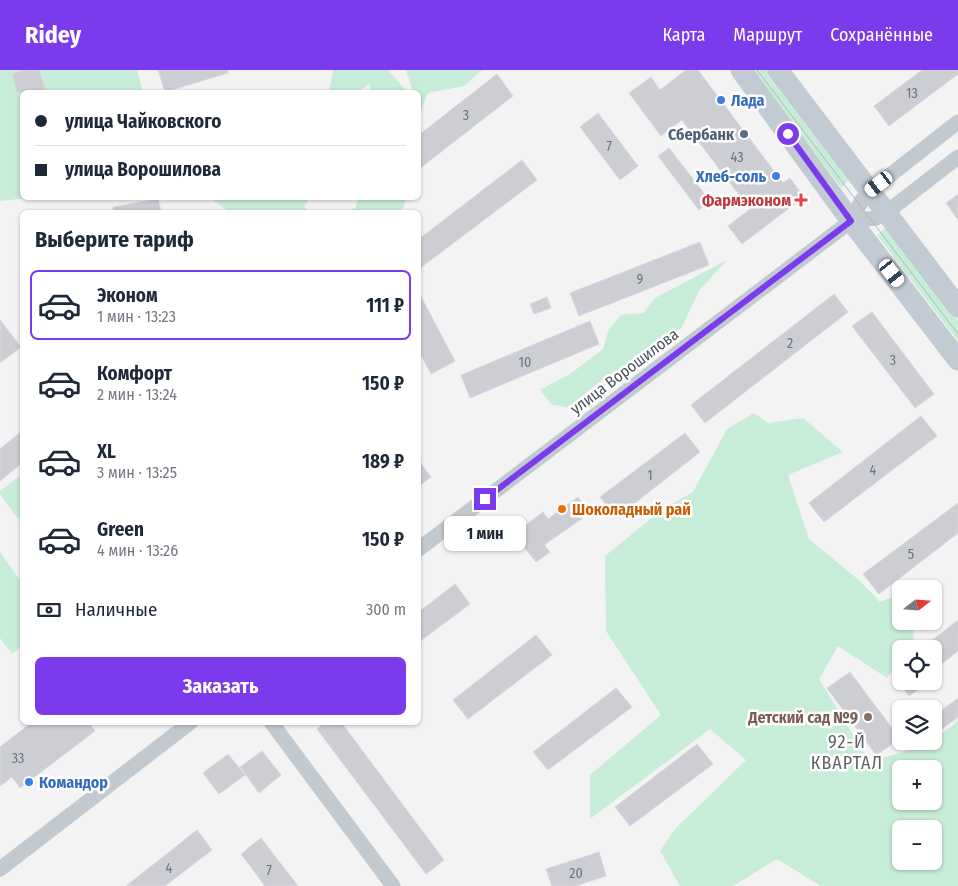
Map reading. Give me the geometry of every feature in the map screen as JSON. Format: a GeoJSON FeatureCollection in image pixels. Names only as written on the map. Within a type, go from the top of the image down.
{"type":"FeatureCollection","features":[{"type":"Feature","properties":{"kind":"main road"},"geometry":{"type":"LineString","coordinates":[[741,70],[851,221],[958,360]]}},
{"type":"Feature","properties":{"kind":"main road"},"geometry":{"type":"LineString","coordinates":[[778,70],[958,307]]}},
{"type":"Feature","properties":{"kind":"street","name":"улица Ворошилова"},"geometry":{"type":"LineString","coordinates":[[421,547],[851,221],[862,200],[871,190],[958,122]]}},
{"type":"Feature","properties":{"kind":"street"},"geometry":{"type":"LineString","coordinates":[[851,221],[876,218],[887,212],[958,156]]}},
{"type":"Feature","properties":{"kind":"street"},"geometry":{"type":"LineString","coordinates":[[0,869],[187,725]]}},
{"type":"Feature","properties":{"kind":"street"},"geometry":{"type":"LineString","coordinates":[[273,725],[393,886]]}},
{"type":"Feature","properties":{"kind":"green space"},"geometry":{"type":"Polygon","coordinates":[[[0,70],[137,70],[142,90],[20,90],[20,199],[0,201],[0,70]]]}},
{"type":"Feature","properties":{"kind":"green space"},"geometry":{"type":"Polygon","coordinates":[[[333,70],[388,70],[405,89],[371,90],[369,84],[361,90],[329,90],[333,70]]]}},
{"type":"Feature","properties":{"kind":"green space"},"geometry":{"type":"Polygon","coordinates":[[[406,70],[482,70],[464,86],[428,93],[421,110],[421,90],[412,90],[406,70]]]}},
{"type":"Feature","properties":{"kind":"green space"},"geometry":{"type":"Polygon","coordinates":[[[752,70],[769,70],[851,178],[841,188],[752,70]]]}},
{"type":"Feature","properties":{"kind":"green space"},"geometry":{"type":"Polygon","coordinates":[[[214,200],[308,200],[304,207],[308,210],[226,210],[214,200]]]}},
{"type":"Feature","properties":{"kind":"green space"},"geometry":{"type":"Polygon","coordinates":[[[358,200],[406,200],[402,210],[350,210],[355,208],[358,200]]]}},
{"type":"Feature","properties":{"kind":"green space"},"geometry":{"type":"Polygon","coordinates":[[[886,227],[958,321],[958,341],[877,235],[886,227]]]}},
{"type":"Feature","properties":{"kind":"green space"},"geometry":{"type":"Polygon","coordinates":[[[727,260],[699,291],[682,327],[655,349],[607,376],[568,407],[552,405],[540,390],[570,374],[603,349],[609,329],[621,315],[643,313],[655,298],[727,260]]]}},
{"type":"Feature","properties":{"kind":"green space"},"geometry":{"type":"Polygon","coordinates":[[[754,413],[768,423],[803,418],[843,452],[788,475],[809,539],[860,581],[880,602],[892,597],[892,630],[913,630],[914,640],[892,640],[892,672],[887,678],[838,646],[819,679],[870,762],[909,750],[942,750],[942,734],[958,721],[958,886],[821,886],[777,859],[733,886],[680,886],[660,851],[675,829],[746,760],[710,729],[590,819],[590,775],[661,715],[606,631],[605,556],[663,509],[693,492],[727,429],[754,413]]]}},
{"type":"Feature","properties":{"kind":"green space"},"geometry":{"type":"Polygon","coordinates":[[[20,476],[20,518],[18,519],[0,494],[0,491],[20,476]]]}},
{"type":"Feature","properties":{"kind":"green space"},"geometry":{"type":"Polygon","coordinates":[[[0,552],[20,580],[20,648],[12,654],[0,638],[0,552]]]}},
{"type":"Feature","properties":{"kind":"building"},"geometry":{"type":"Polygon","coordinates":[[[24,70],[39,70],[45,90],[20,90],[20,92],[17,92],[12,74],[24,70]]]}},
{"type":"Feature","properties":{"kind":"building"},"geometry":{"type":"Polygon","coordinates":[[[158,70],[228,70],[228,73],[172,90],[164,90],[158,70]]]}},
{"type":"Feature","properties":{"kind":"building"},"geometry":{"type":"Polygon","coordinates":[[[686,70],[698,70],[783,183],[790,178],[804,197],[742,244],[728,226],[750,209],[682,120],[661,136],[629,93],[651,77],[660,90],[686,70]]]}},
{"type":"Feature","properties":{"kind":"building"},"geometry":{"type":"Polygon","coordinates":[[[922,70],[958,70],[958,74],[889,126],[874,106],[922,70]]]}},
{"type":"Feature","properties":{"kind":"building"},"geometry":{"type":"Polygon","coordinates":[[[497,74],[513,96],[421,167],[421,133],[497,74]]]}},
{"type":"Feature","properties":{"kind":"building"},"geometry":{"type":"Polygon","coordinates":[[[598,113],[638,166],[620,180],[580,127],[598,113]]]}},
{"type":"Feature","properties":{"kind":"building"},"geometry":{"type":"Polygon","coordinates":[[[669,148],[710,201],[699,210],[658,156],[669,148]]]}},
{"type":"Feature","properties":{"kind":"building"},"geometry":{"type":"Polygon","coordinates":[[[522,160],[537,180],[421,267],[421,237],[522,160]]]}},
{"type":"Feature","properties":{"kind":"building"},"geometry":{"type":"Polygon","coordinates":[[[958,194],[958,220],[946,203],[958,194]]]}},
{"type":"Feature","properties":{"kind":"building"},"geometry":{"type":"Polygon","coordinates":[[[158,200],[161,210],[113,210],[113,207],[158,200]]]}},
{"type":"Feature","properties":{"kind":"building"},"geometry":{"type":"Polygon","coordinates":[[[700,242],[709,265],[579,316],[570,293],[700,242]]]}},
{"type":"Feature","properties":{"kind":"building"},"geometry":{"type":"Polygon","coordinates":[[[834,294],[848,312],[705,423],[691,405],[834,294]]]}},
{"type":"Feature","properties":{"kind":"building"},"geometry":{"type":"Polygon","coordinates":[[[421,297],[455,361],[431,374],[421,355],[421,297]]]}},
{"type":"Feature","properties":{"kind":"building"},"geometry":{"type":"Polygon","coordinates":[[[547,297],[551,308],[534,314],[530,304],[547,297]]]}},
{"type":"Feature","properties":{"kind":"building"},"geometry":{"type":"Polygon","coordinates":[[[872,312],[934,394],[915,408],[852,326],[872,312]]]}},
{"type":"Feature","properties":{"kind":"building"},"geometry":{"type":"Polygon","coordinates":[[[0,320],[20,348],[0,363],[0,320]]]}},
{"type":"Feature","properties":{"kind":"building"},"geometry":{"type":"Polygon","coordinates":[[[590,321],[599,344],[470,398],[461,375],[590,321]]]}},
{"type":"Feature","properties":{"kind":"building"},"geometry":{"type":"Polygon","coordinates":[[[921,416],[937,436],[824,522],[809,503],[921,416]]]}},
{"type":"Feature","properties":{"kind":"building"},"geometry":{"type":"Polygon","coordinates":[[[20,433],[20,465],[0,481],[0,449],[20,433]]]}},
{"type":"Feature","properties":{"kind":"building"},"geometry":{"type":"Polygon","coordinates":[[[685,433],[700,452],[616,518],[600,497],[685,433]]]}},
{"type":"Feature","properties":{"kind":"building"},"geometry":{"type":"Polygon","coordinates":[[[421,464],[431,477],[421,484],[421,464]]]}},
{"type":"Feature","properties":{"kind":"building"},"geometry":{"type":"Polygon","coordinates":[[[578,497],[590,513],[544,545],[550,552],[536,562],[514,534],[543,512],[548,519],[578,497]]]}},
{"type":"Feature","properties":{"kind":"building"},"geometry":{"type":"Polygon","coordinates":[[[958,503],[958,533],[897,580],[892,580],[892,584],[879,594],[863,574],[958,503]]]}},
{"type":"Feature","properties":{"kind":"building"},"geometry":{"type":"Polygon","coordinates":[[[455,584],[470,604],[421,641],[421,610],[455,584]]]}},
{"type":"Feature","properties":{"kind":"building"},"geometry":{"type":"Polygon","coordinates":[[[958,620],[958,651],[942,664],[942,640],[932,640],[958,620]]]}},
{"type":"Feature","properties":{"kind":"building"},"geometry":{"type":"Polygon","coordinates":[[[536,635],[552,655],[468,719],[453,700],[536,635]]]}},
{"type":"Feature","properties":{"kind":"building"},"geometry":{"type":"Polygon","coordinates":[[[850,672],[892,728],[892,744],[876,755],[827,688],[850,672]]]}},
{"type":"Feature","properties":{"kind":"building"},"geometry":{"type":"Polygon","coordinates":[[[616,688],[632,707],[548,770],[533,752],[616,688]]]}},
{"type":"Feature","properties":{"kind":"building"},"geometry":{"type":"Polygon","coordinates":[[[905,690],[917,690],[909,696],[905,690]]]}},
{"type":"Feature","properties":{"kind":"building"},"geometry":{"type":"Polygon","coordinates":[[[958,698],[958,717],[942,729],[942,710],[958,698]]]}},
{"type":"Feature","properties":{"kind":"building"},"geometry":{"type":"Polygon","coordinates":[[[28,725],[91,725],[95,731],[20,788],[12,777],[0,786],[0,747],[28,725]]]}},
{"type":"Feature","properties":{"kind":"building"},"geometry":{"type":"Polygon","coordinates":[[[322,725],[343,725],[444,860],[426,874],[317,729],[322,725]]]}},
{"type":"Feature","properties":{"kind":"building"},"geometry":{"type":"Polygon","coordinates":[[[697,744],[713,764],[630,826],[615,807],[697,744]]]}},
{"type":"Feature","properties":{"kind":"building"},"geometry":{"type":"Polygon","coordinates":[[[262,751],[281,775],[259,793],[240,767],[262,751]]]}},
{"type":"Feature","properties":{"kind":"building"},"geometry":{"type":"Polygon","coordinates":[[[228,754],[245,775],[219,794],[203,773],[228,754]]]}},
{"type":"Feature","properties":{"kind":"building"},"geometry":{"type":"Polygon","coordinates":[[[197,830],[212,850],[165,886],[126,886],[197,830]]]}},
{"type":"Feature","properties":{"kind":"building"},"geometry":{"type":"Polygon","coordinates":[[[261,838],[298,886],[265,886],[241,854],[261,838]]]}},
{"type":"Feature","properties":{"kind":"building"},"geometry":{"type":"Polygon","coordinates":[[[599,852],[606,876],[575,886],[552,886],[546,869],[599,852]]]}},
{"type":"Feature","properties":{"kind":"tram line"},"geometry":{"type":"LineString","coordinates":[[757,70],[958,334]]}},
{"type":"Feature","properties":{"kind":"place","name":"Лада"},"geometry":{"type":"Point","coordinates":[721,100]}},
{"type":"Feature","properties":{"kind":"place","name":"Сбербанк"},"geometry":{"type":"Point","coordinates":[744,134]}},
{"type":"Feature","properties":{"kind":"place","name":"Хлеб-соль"},"geometry":{"type":"Point","coordinates":[776,176]}},
{"type":"Feature","properties":{"kind":"place","name":"Фармэконом"},"geometry":{"type":"Point","coordinates":[801,200]}},
{"type":"Feature","properties":{"kind":"place","name":"Шоколадный рай"},"geometry":{"type":"Point","coordinates":[562,509]}},
{"type":"Feature","properties":{"kind":"place","name":"Детский сад №9"},"geometry":{"type":"Point","coordinates":[868,717]}},
{"type":"Feature","properties":{"kind":"place","name":"Командор"},"geometry":{"type":"Point","coordinates":[29,782]}},
{"type":"Feature","properties":{"kind":"district","name":"92-Й КВАРТАЛ"},"geometry":{"type":"Point","coordinates":[847,752]}},
{"type":"Feature","properties":{"kind":"route"},"geometry":{"type":"LineString","coordinates":[[485,499],[851,221],[788,134]]}}]}
